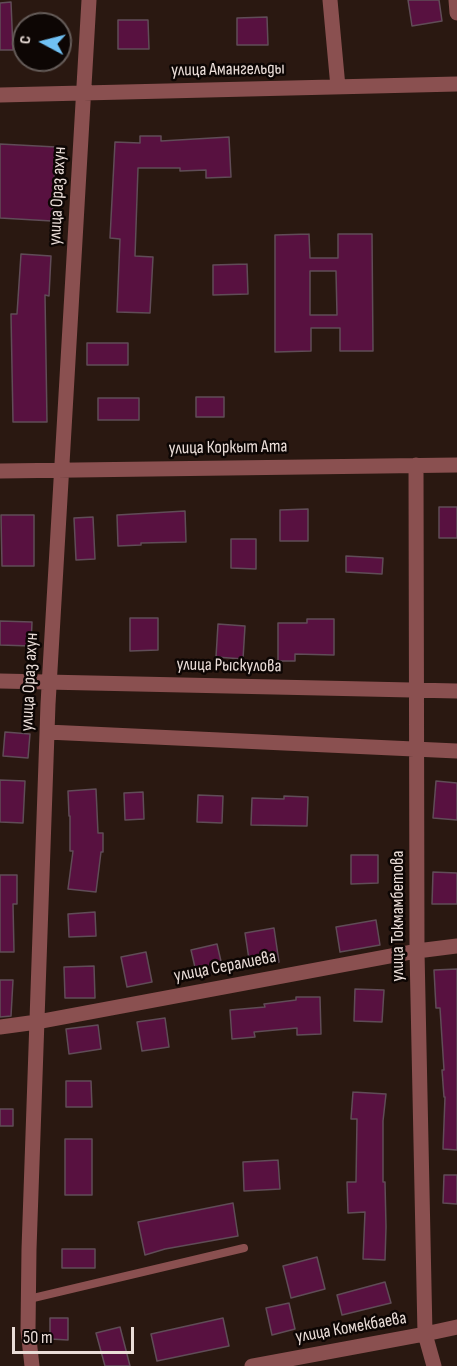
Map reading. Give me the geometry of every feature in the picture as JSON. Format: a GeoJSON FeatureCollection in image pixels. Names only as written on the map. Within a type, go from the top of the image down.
{"type":"FeatureCollection","features":[{"type":"Feature","properties":{"kind":"street","name":"улица Ораз ахун"},"geometry":{"type":"LineString","coordinates":[[32,1366],[28,1330],[47,732],[89,0]]}},
{"type":"Feature","properties":{"kind":"street"},"geometry":{"type":"LineString","coordinates":[[330,0],[339,87]]}},
{"type":"Feature","properties":{"kind":"street"},"geometry":{"type":"LineString","coordinates":[[456,0],[457,13]]}},
{"type":"Feature","properties":{"kind":"street","name":"улица Амангельды"},"geometry":{"type":"LineString","coordinates":[[0,95],[457,84]]}},
{"type":"Feature","properties":{"kind":"street","name":"улица Токмамбетова"},"geometry":{"type":"LineString","coordinates":[[416,465],[417,951],[425,1334],[434,1366]]}},
{"type":"Feature","properties":{"kind":"street","name":"улица Коркыт Ата"},"geometry":{"type":"LineString","coordinates":[[0,471],[457,465]]}},
{"type":"Feature","properties":{"kind":"street","name":"улица Рыскулова"},"geometry":{"type":"LineString","coordinates":[[0,681],[457,691]]}},
{"type":"Feature","properties":{"kind":"street"},"geometry":{"type":"LineString","coordinates":[[47,732],[457,751]]}},
{"type":"Feature","properties":{"kind":"street","name":"улица Сералиева"},"geometry":{"type":"LineString","coordinates":[[0,1027],[417,951],[457,946]]}},
{"type":"Feature","properties":{"kind":"street","name":"улица Комекбаева"},"geometry":{"type":"LineString","coordinates":[[252,1366],[457,1327]]}},
{"type":"Feature","properties":{"kind":"lane"},"geometry":{"type":"LineString","coordinates":[[29,1299],[244,1248]]}},
{"type":"Feature","properties":{"kind":"building"},"geometry":{"type":"Polygon","coordinates":[[[408,0],[439,0],[442,21],[412,26],[408,0]]]}},
{"type":"Feature","properties":{"kind":"building"},"geometry":{"type":"Polygon","coordinates":[[[11,2],[12,50],[0,50],[0,3],[11,2]]]}},
{"type":"Feature","properties":{"kind":"building"},"geometry":{"type":"Polygon","coordinates":[[[267,17],[268,45],[237,45],[237,18],[267,17]]]}},
{"type":"Feature","properties":{"kind":"building"},"geometry":{"type":"Polygon","coordinates":[[[118,20],[148,20],[149,49],[118,49],[118,20]]]}},
{"type":"Feature","properties":{"kind":"building"},"geometry":{"type":"Polygon","coordinates":[[[140,136],[161,136],[161,141],[229,137],[231,177],[206,178],[206,170],[138,168],[135,256],[153,257],[150,313],[117,312],[120,239],[110,238],[115,142],[140,143],[140,136]]]}},
{"type":"Feature","properties":{"kind":"building"},"geometry":{"type":"Polygon","coordinates":[[[0,144],[56,147],[52,221],[0,218],[0,144]]]}},
{"type":"Feature","properties":{"kind":"building"},"geometry":{"type":"Polygon","coordinates":[[[309,234],[310,258],[338,258],[338,234],[372,234],[373,351],[340,351],[340,328],[311,328],[311,351],[275,352],[275,235],[309,234]],[[310,271],[310,315],[337,315],[336,271],[310,271]]]}},
{"type":"Feature","properties":{"kind":"building"},"geometry":{"type":"Polygon","coordinates":[[[21,254],[51,256],[49,296],[45,295],[47,422],[13,422],[11,314],[17,314],[21,254]]]}},
{"type":"Feature","properties":{"kind":"building"},"geometry":{"type":"Polygon","coordinates":[[[247,264],[248,294],[213,295],[213,265],[247,264]]]}},
{"type":"Feature","properties":{"kind":"building"},"geometry":{"type":"Polygon","coordinates":[[[87,343],[128,343],[128,365],[87,365],[87,343]]]}},
{"type":"Feature","properties":{"kind":"building"},"geometry":{"type":"Polygon","coordinates":[[[196,397],[224,397],[224,417],[196,417],[196,397]]]}},
{"type":"Feature","properties":{"kind":"building"},"geometry":{"type":"Polygon","coordinates":[[[98,398],[139,398],[139,420],[98,420],[98,398]]]}},
{"type":"Feature","properties":{"kind":"building"},"geometry":{"type":"Polygon","coordinates":[[[439,507],[457,507],[457,538],[439,538],[439,507]]]}},
{"type":"Feature","properties":{"kind":"building"},"geometry":{"type":"Polygon","coordinates":[[[308,509],[308,541],[280,541],[280,510],[308,509]]]}},
{"type":"Feature","properties":{"kind":"building"},"geometry":{"type":"Polygon","coordinates":[[[185,511],[186,542],[118,546],[117,515],[185,511]]]}},
{"type":"Feature","properties":{"kind":"building"},"geometry":{"type":"Polygon","coordinates":[[[1,515],[34,515],[34,566],[2,566],[1,515]]]}},
{"type":"Feature","properties":{"kind":"building"},"geometry":{"type":"Polygon","coordinates":[[[93,517],[95,559],[76,560],[74,518],[93,517]]]}},
{"type":"Feature","properties":{"kind":"building"},"geometry":{"type":"Polygon","coordinates":[[[231,539],[256,539],[256,569],[231,568],[231,539]]]}},
{"type":"Feature","properties":{"kind":"building"},"geometry":{"type":"Polygon","coordinates":[[[346,556],[383,558],[382,574],[346,572],[346,556]]]}},
{"type":"Feature","properties":{"kind":"building"},"geometry":{"type":"Polygon","coordinates":[[[130,618],[158,618],[158,650],[130,651],[130,618]]]}},
{"type":"Feature","properties":{"kind":"building"},"geometry":{"type":"Polygon","coordinates":[[[307,619],[334,619],[334,655],[295,654],[295,661],[278,661],[278,623],[307,623],[307,619]]]}},
{"type":"Feature","properties":{"kind":"building"},"geometry":{"type":"Polygon","coordinates":[[[0,621],[32,622],[31,646],[0,645],[0,621]]]}},
{"type":"Feature","properties":{"kind":"building"},"geometry":{"type":"Polygon","coordinates":[[[218,624],[245,626],[243,659],[216,657],[218,624]]]}},
{"type":"Feature","properties":{"kind":"building"},"geometry":{"type":"Polygon","coordinates":[[[5,732],[30,734],[28,758],[3,756],[5,732]]]}},
{"type":"Feature","properties":{"kind":"building"},"geometry":{"type":"Polygon","coordinates":[[[0,780],[25,781],[23,823],[0,822],[0,780]]]}},
{"type":"Feature","properties":{"kind":"building"},"geometry":{"type":"Polygon","coordinates":[[[436,781],[457,783],[457,820],[433,818],[436,781]]]}},
{"type":"Feature","properties":{"kind":"building"},"geometry":{"type":"Polygon","coordinates":[[[96,789],[98,833],[103,833],[103,852],[101,852],[96,892],[68,889],[73,851],[70,851],[68,791],[96,789]]]}},
{"type":"Feature","properties":{"kind":"building"},"geometry":{"type":"Polygon","coordinates":[[[143,792],[144,819],[125,820],[124,793],[143,792]]]}},
{"type":"Feature","properties":{"kind":"building"},"geometry":{"type":"Polygon","coordinates":[[[198,795],[223,796],[222,823],[197,822],[198,795]]]}},
{"type":"Feature","properties":{"kind":"building"},"geometry":{"type":"Polygon","coordinates":[[[284,796],[308,797],[307,826],[251,825],[252,798],[284,799],[284,796]]]}},
{"type":"Feature","properties":{"kind":"building"},"geometry":{"type":"Polygon","coordinates":[[[351,855],[378,855],[378,883],[351,884],[351,855]]]}},
{"type":"Feature","properties":{"kind":"building"},"geometry":{"type":"Polygon","coordinates":[[[433,872],[457,873],[457,904],[432,904],[433,872]]]}},
{"type":"Feature","properties":{"kind":"building"},"geometry":{"type":"Polygon","coordinates":[[[0,875],[17,875],[17,904],[13,904],[14,952],[0,952],[0,875]]]}},
{"type":"Feature","properties":{"kind":"building"},"geometry":{"type":"Polygon","coordinates":[[[95,912],[96,936],[69,937],[68,914],[95,912]]]}},
{"type":"Feature","properties":{"kind":"building"},"geometry":{"type":"Polygon","coordinates":[[[376,920],[380,945],[340,952],[336,927],[376,920]]]}},
{"type":"Feature","properties":{"kind":"building"},"geometry":{"type":"Polygon","coordinates":[[[274,928],[279,962],[250,966],[245,933],[274,928]]]}},
{"type":"Feature","properties":{"kind":"building"},"geometry":{"type":"Polygon","coordinates":[[[217,944],[223,970],[197,976],[191,950],[217,944]]]}},
{"type":"Feature","properties":{"kind":"building"},"geometry":{"type":"Polygon","coordinates":[[[146,952],[152,982],[127,987],[121,957],[146,952]]]}},
{"type":"Feature","properties":{"kind":"building"},"geometry":{"type":"Polygon","coordinates":[[[94,966],[95,998],[65,998],[64,967],[94,966]]]}},
{"type":"Feature","properties":{"kind":"building"},"geometry":{"type":"Polygon","coordinates":[[[457,969],[457,1150],[443,1149],[445,1097],[442,1070],[444,1070],[440,1008],[436,1008],[434,970],[457,969]]]}},
{"type":"Feature","properties":{"kind":"building"},"geometry":{"type":"Polygon","coordinates":[[[0,980],[13,980],[11,1016],[0,1017],[0,980]]]}},
{"type":"Feature","properties":{"kind":"building"},"geometry":{"type":"Polygon","coordinates":[[[355,989],[384,990],[382,1022],[354,1021],[355,989]]]}},
{"type":"Feature","properties":{"kind":"building"},"geometry":{"type":"Polygon","coordinates":[[[296,997],[320,997],[321,1034],[297,1035],[297,1028],[254,1032],[255,1037],[232,1039],[230,1010],[265,1007],[264,1004],[296,1000],[296,997]]]}},
{"type":"Feature","properties":{"kind":"building"},"geometry":{"type":"Polygon","coordinates":[[[165,1018],[169,1047],[142,1051],[137,1022],[165,1018]]]}},
{"type":"Feature","properties":{"kind":"building"},"geometry":{"type":"Polygon","coordinates":[[[98,1025],[101,1049],[69,1054],[66,1029],[98,1025]]]}},
{"type":"Feature","properties":{"kind":"building"},"geometry":{"type":"Polygon","coordinates":[[[66,1081],[91,1081],[92,1107],[66,1107],[66,1081]]]}},
{"type":"Feature","properties":{"kind":"building"},"geometry":{"type":"Polygon","coordinates":[[[353,1092],[386,1094],[383,1121],[385,1260],[363,1259],[365,1212],[348,1213],[347,1182],[356,1182],[357,1119],[351,1119],[353,1092]]]}},
{"type":"Feature","properties":{"kind":"building"},"geometry":{"type":"Polygon","coordinates":[[[0,1109],[13,1109],[13,1126],[0,1126],[0,1109]]]}},
{"type":"Feature","properties":{"kind":"building"},"geometry":{"type":"Polygon","coordinates":[[[65,1139],[92,1139],[92,1195],[65,1195],[65,1139]]]}},
{"type":"Feature","properties":{"kind":"building"},"geometry":{"type":"Polygon","coordinates":[[[278,1160],[280,1189],[244,1191],[243,1162],[278,1160]]]}},
{"type":"Feature","properties":{"kind":"building"},"geometry":{"type":"Polygon","coordinates":[[[444,1175],[457,1175],[457,1204],[443,1203],[444,1175]]]}},
{"type":"Feature","properties":{"kind":"building"},"geometry":{"type":"Polygon","coordinates":[[[233,1203],[238,1236],[165,1249],[145,1255],[138,1222],[233,1203]]]}},
{"type":"Feature","properties":{"kind":"building"},"geometry":{"type":"Polygon","coordinates":[[[62,1249],[95,1249],[95,1268],[62,1268],[62,1249]]]}},
{"type":"Feature","properties":{"kind":"building"},"geometry":{"type":"Polygon","coordinates":[[[317,1257],[325,1289],[291,1298],[283,1266],[317,1257]]]}},
{"type":"Feature","properties":{"kind":"building"},"geometry":{"type":"Polygon","coordinates":[[[385,1282],[391,1303],[342,1315],[337,1295],[385,1282]]]}},
{"type":"Feature","properties":{"kind":"building"},"geometry":{"type":"Polygon","coordinates":[[[289,1303],[295,1329],[272,1335],[266,1308],[289,1303]]]}},
{"type":"Feature","properties":{"kind":"building"},"geometry":{"type":"Polygon","coordinates":[[[50,1318],[68,1318],[68,1340],[50,1339],[50,1318]]]}},
{"type":"Feature","properties":{"kind":"building"},"geometry":{"type":"Polygon","coordinates":[[[223,1318],[229,1346],[157,1361],[151,1334],[223,1318]]]}},
{"type":"Feature","properties":{"kind":"building"},"geometry":{"type":"Polygon","coordinates":[[[120,1327],[130,1366],[105,1366],[96,1333],[120,1327]]]}}]}
